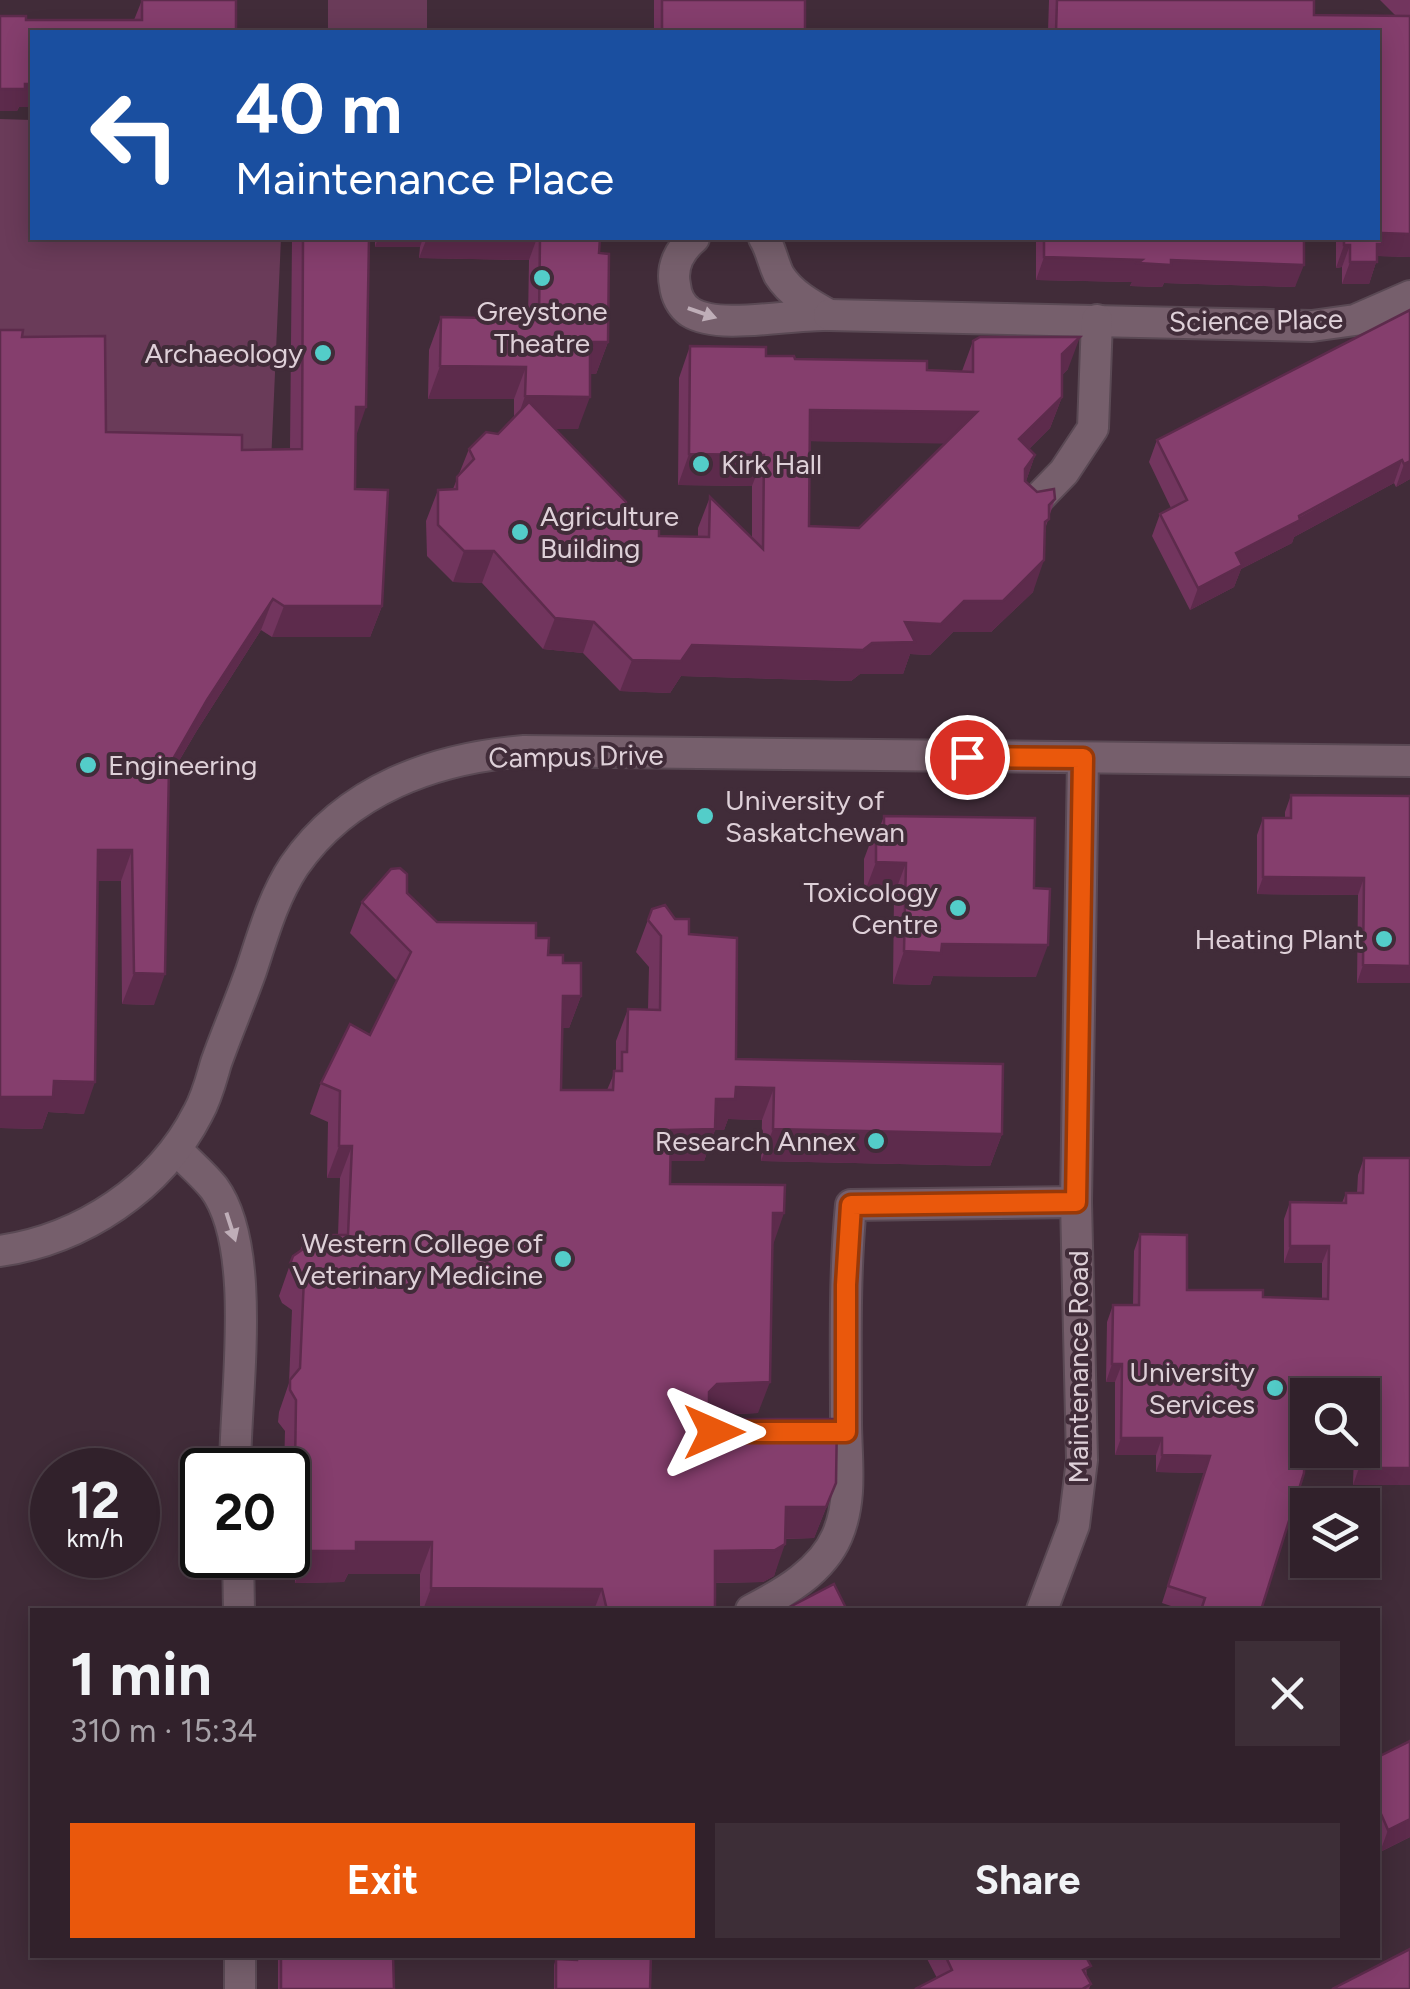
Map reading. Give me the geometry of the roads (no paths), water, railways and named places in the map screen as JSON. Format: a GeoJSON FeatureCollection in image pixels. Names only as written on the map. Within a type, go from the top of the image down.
{"type":"FeatureCollection","features":[{"type":"Feature","properties":{"kind":"street","name":"Science Place"},"geometry":{"type":"LineString","coordinates":[[693,240],[675,264],[675,286],[683,305],[704,316],[830,315],[1312,326],[1355,320],[1410,296]]}},
{"type":"Feature","properties":{"kind":"street"},"geometry":{"type":"LineString","coordinates":[[765,240],[779,274],[803,301],[830,315]]}},
{"type":"Feature","properties":{"kind":"street"},"geometry":{"type":"LineString","coordinates":[[761,318],[772,306],[779,274]]}},
{"type":"Feature","properties":{"kind":"street"},"geometry":{"type":"LineString","coordinates":[[1031,506],[1064,472],[1094,428],[1098,320]]}},
{"type":"Feature","properties":{"kind":"street","name":"Campus Drive"},"geometry":{"type":"LineString","coordinates":[[0,1252],[53,1238],[86,1224],[122,1202],[176,1149],[200,1110],[267,921],[295,865],[325,830],[363,799],[426,768],[469,757],[524,751],[1410,760]]}},
{"type":"Feature","properties":{"kind":"street","name":"Maintenance Road"},"geometry":{"type":"LineString","coordinates":[[1043,1608],[1074,1525],[1082,1460],[1076,1202],[1083,758]]}},
{"type":"Feature","properties":{"kind":"street"},"geometry":{"type":"LineString","coordinates":[[176,1149],[215,1189],[236,1240],[239,1299],[236,1448]]}},
{"type":"Feature","properties":{"kind":"street"},"geometry":{"type":"LineString","coordinates":[[754,1608],[800,1581],[836,1538],[845,1510],[846,1271],[851,1205],[1076,1202]]}},
{"type":"Feature","properties":{"kind":"street"},"geometry":{"type":"LineString","coordinates":[[808,1432],[846,1432]]}},
{"type":"Feature","properties":{"kind":"street"},"geometry":{"type":"LineString","coordinates":[[238,1578],[239,1608]]}},
{"type":"Feature","properties":{"kind":"street"},"geometry":{"type":"LineString","coordinates":[[240,1958],[240,1989]]}},
{"type":"Feature","properties":{"kind":"place","name":"Greystone Theatre"},"geometry":{"type":"Point","coordinates":[542,278]}},
{"type":"Feature","properties":{"kind":"place","name":"Archaeology"},"geometry":{"type":"Point","coordinates":[323,353]}},
{"type":"Feature","properties":{"kind":"place","name":"Kirk Hall"},"geometry":{"type":"Point","coordinates":[701,464]}},
{"type":"Feature","properties":{"kind":"place","name":"Agriculture Building"},"geometry":{"type":"Point","coordinates":[520,532]}},
{"type":"Feature","properties":{"kind":"place","name":"Engineering"},"geometry":{"type":"Point","coordinates":[88,765]}},
{"type":"Feature","properties":{"kind":"place","name":"University of Saskatchewan"},"geometry":{"type":"Point","coordinates":[705,816]}},
{"type":"Feature","properties":{"kind":"place","name":"Toxicology Centre"},"geometry":{"type":"Point","coordinates":[958,908]}},
{"type":"Feature","properties":{"kind":"place","name":"Heating Plant"},"geometry":{"type":"Point","coordinates":[1384,939]}},
{"type":"Feature","properties":{"kind":"place","name":"Research Annex"},"geometry":{"type":"Point","coordinates":[876,1141]}},
{"type":"Feature","properties":{"kind":"place","name":"Western College of Veterinary Medicine"},"geometry":{"type":"Point","coordinates":[563,1259]}},
{"type":"Feature","properties":{"kind":"place","name":"University Services"},"geometry":{"type":"Point","coordinates":[1275,1388]}}]}
